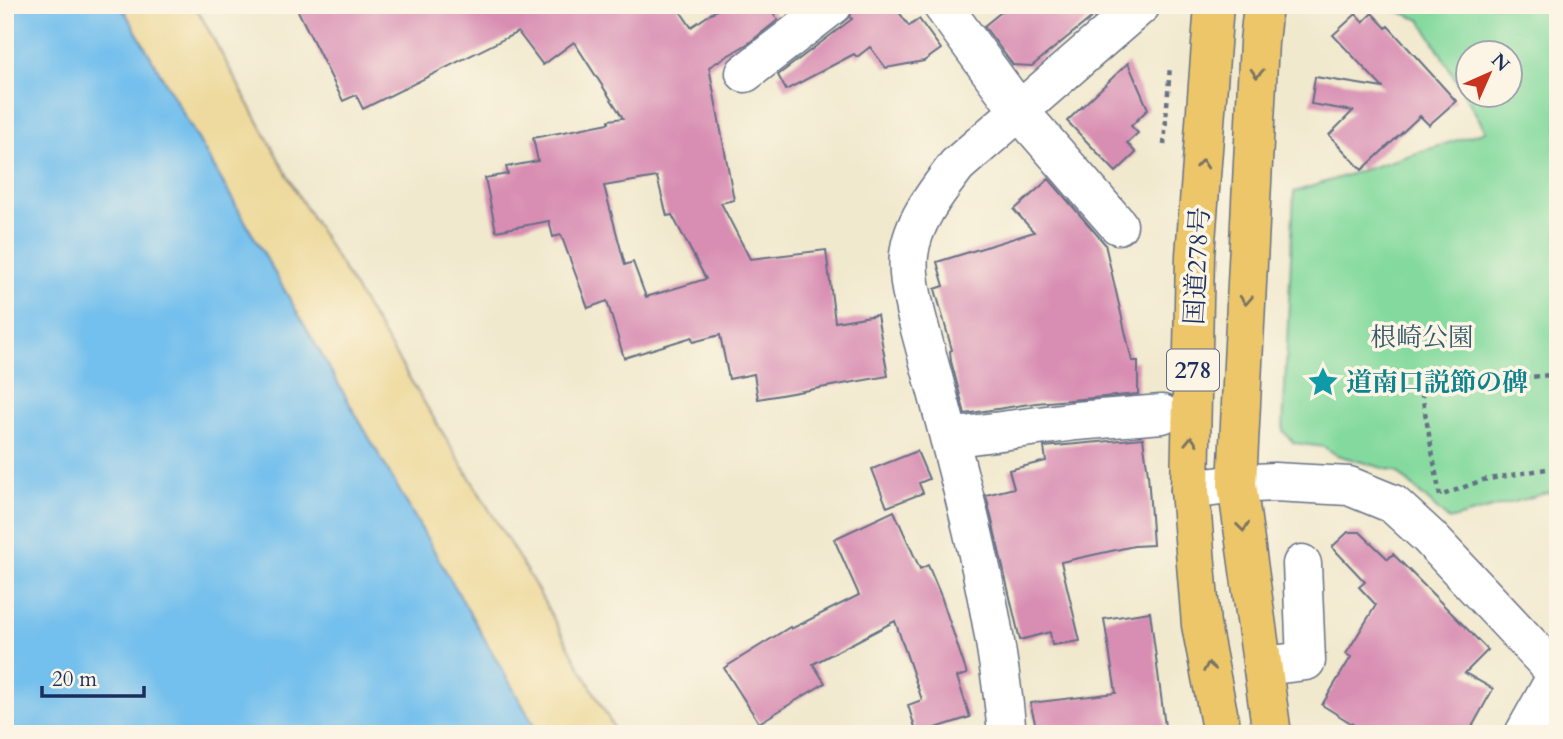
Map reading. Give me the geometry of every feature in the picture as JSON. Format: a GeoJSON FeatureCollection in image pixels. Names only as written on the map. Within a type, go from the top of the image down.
{"type":"FeatureCollection","features":[{"type":"Feature","properties":{"kind":"highway","name":"国道278号"},"geometry":{"type":"LineString","coordinates":[[1214,5],[1195,255],[1190,491],[1201,625],[1222,734]]}},
{"type":"Feature","properties":{"kind":"highway","name":"国道278号"},"geometry":{"type":"LineString","coordinates":[[1263,5],[1237,484],[1272,734]]}},
{"type":"Feature","properties":{"kind":"street"},"geometry":{"type":"LineString","coordinates":[[745,73],[833,5]]}},
{"type":"Feature","properties":{"kind":"street"},"geometry":{"type":"LineString","coordinates":[[942,5],[1020,112],[1118,225]]}},
{"type":"Feature","properties":{"kind":"street"},"geometry":{"type":"LineString","coordinates":[[1007,734],[1003,680],[983,570],[916,314],[909,254],[935,193],[957,165],[1141,5]]}},
{"type":"Feature","properties":{"kind":"street"},"geometry":{"type":"LineString","coordinates":[[949,438],[1076,421],[1161,414]]}},
{"type":"Feature","properties":{"kind":"street"},"geometry":{"type":"LineString","coordinates":[[1190,491],[1274,482],[1349,486],[1393,504],[1429,537],[1558,675],[1524,734]]}},
{"type":"Feature","properties":{"kind":"street"},"geometry":{"type":"LineString","coordinates":[[1264,666],[1306,661],[1302,564]]}},
{"type":"Feature","properties":{"kind":"path"},"geometry":{"type":"LineString","coordinates":[[1558,374],[1475,377],[1418,373],[1440,496],[1483,480],[1558,467]]}},
{"type":"Feature","properties":{"kind":"green space","name":"根崎公園"},"geometry":{"type":"Polygon","coordinates":[[[1381,5],[1558,5],[1558,490],[1449,520],[1397,472],[1337,455],[1324,447],[1294,443],[1283,431],[1294,192],[1486,131],[1473,108],[1524,108],[1524,38],[1454,38],[1454,76],[1421,20],[1381,5]]]}},
{"type":"Feature","properties":{"kind":"sand"},"geometry":{"type":"Polygon","coordinates":[[[121,5],[195,5],[297,193],[532,580],[617,734],[539,734],[121,5]]]}},
{"type":"Feature","properties":{"kind":"water"},"geometry":{"type":"Polygon","coordinates":[[[5,5],[121,5],[539,734],[5,734],[5,5]]]}},
{"type":"Feature","properties":{"kind":"building"},"geometry":{"type":"Polygon","coordinates":[[[295,5],[676,5],[691,27],[724,5],[768,5],[778,20],[749,43],[709,67],[734,200],[721,203],[750,259],[826,250],[835,322],[877,315],[888,376],[758,399],[754,374],[729,379],[720,335],[693,342],[692,337],[624,358],[607,301],[588,308],[561,235],[553,237],[549,221],[496,231],[485,178],[508,174],[506,167],[538,161],[533,138],[623,118],[574,42],[543,65],[518,32],[363,109],[356,95],[343,101],[295,5]],[[657,177],[604,186],[625,265],[633,262],[646,297],[706,279],[672,215],[667,216],[657,177]]]}},
{"type":"Feature","properties":{"kind":"building"},"geometry":{"type":"Polygon","coordinates":[[[854,5],[894,5],[909,26],[919,19],[941,49],[924,61],[886,68],[870,47],[857,57],[854,54],[786,90],[778,75],[852,19],[850,17],[854,5]]]}},
{"type":"Feature","properties":{"kind":"building"},"geometry":{"type":"Polygon","coordinates":[[[1010,5],[1107,5],[1032,66],[1013,65],[984,26],[1010,5]]]}},
{"type":"Feature","properties":{"kind":"building"},"geometry":{"type":"Polygon","coordinates":[[[1372,13],[1386,28],[1388,26],[1454,99],[1454,103],[1429,125],[1420,116],[1362,170],[1329,135],[1353,111],[1311,104],[1315,77],[1383,88],[1333,35],[1356,14],[1363,22],[1372,13]]]}},
{"type":"Feature","properties":{"kind":"building"},"geometry":{"type":"Polygon","coordinates":[[[1128,63],[1148,109],[1131,126],[1138,133],[1127,143],[1136,153],[1116,172],[1067,121],[1128,63]]]}},
{"type":"Feature","properties":{"kind":"building"},"geometry":{"type":"Polygon","coordinates":[[[1049,179],[1105,244],[1132,361],[1138,361],[1138,394],[1036,403],[965,414],[951,361],[952,350],[935,289],[944,286],[937,262],[1034,232],[1014,210],[1049,179]]]}},
{"type":"Feature","properties":{"kind":"building"},"geometry":{"type":"Polygon","coordinates":[[[1143,438],[1153,545],[1134,546],[1061,562],[1080,641],[1052,645],[1050,632],[1020,640],[986,495],[1014,488],[1009,470],[1046,461],[1044,447],[1143,438]]]}},
{"type":"Feature","properties":{"kind":"building"},"geometry":{"type":"Polygon","coordinates":[[[917,451],[929,479],[919,483],[923,493],[887,507],[872,469],[917,451]]]}},
{"type":"Feature","properties":{"kind":"building"},"geometry":{"type":"Polygon","coordinates":[[[894,511],[920,569],[928,565],[941,596],[967,674],[957,677],[970,717],[917,734],[908,705],[922,700],[895,621],[813,664],[825,683],[759,723],[724,668],[790,627],[791,629],[859,595],[834,539],[894,511]]]}},
{"type":"Feature","properties":{"kind":"building"},"geometry":{"type":"Polygon","coordinates":[[[1348,532],[1360,532],[1388,559],[1393,554],[1488,650],[1465,673],[1493,689],[1468,734],[1348,734],[1354,725],[1322,705],[1351,657],[1346,654],[1376,605],[1359,587],[1365,582],[1332,547],[1348,532]]]}},
{"type":"Feature","properties":{"kind":"building"},"geometry":{"type":"Polygon","coordinates":[[[1150,612],[1166,734],[1038,734],[1030,703],[1116,693],[1104,619],[1150,612]]]}},
{"type":"Feature","properties":{"kind":"place","name":"道南口説節の碑"},"geometry":{"type":"Point","coordinates":[1323,382]}}]}
